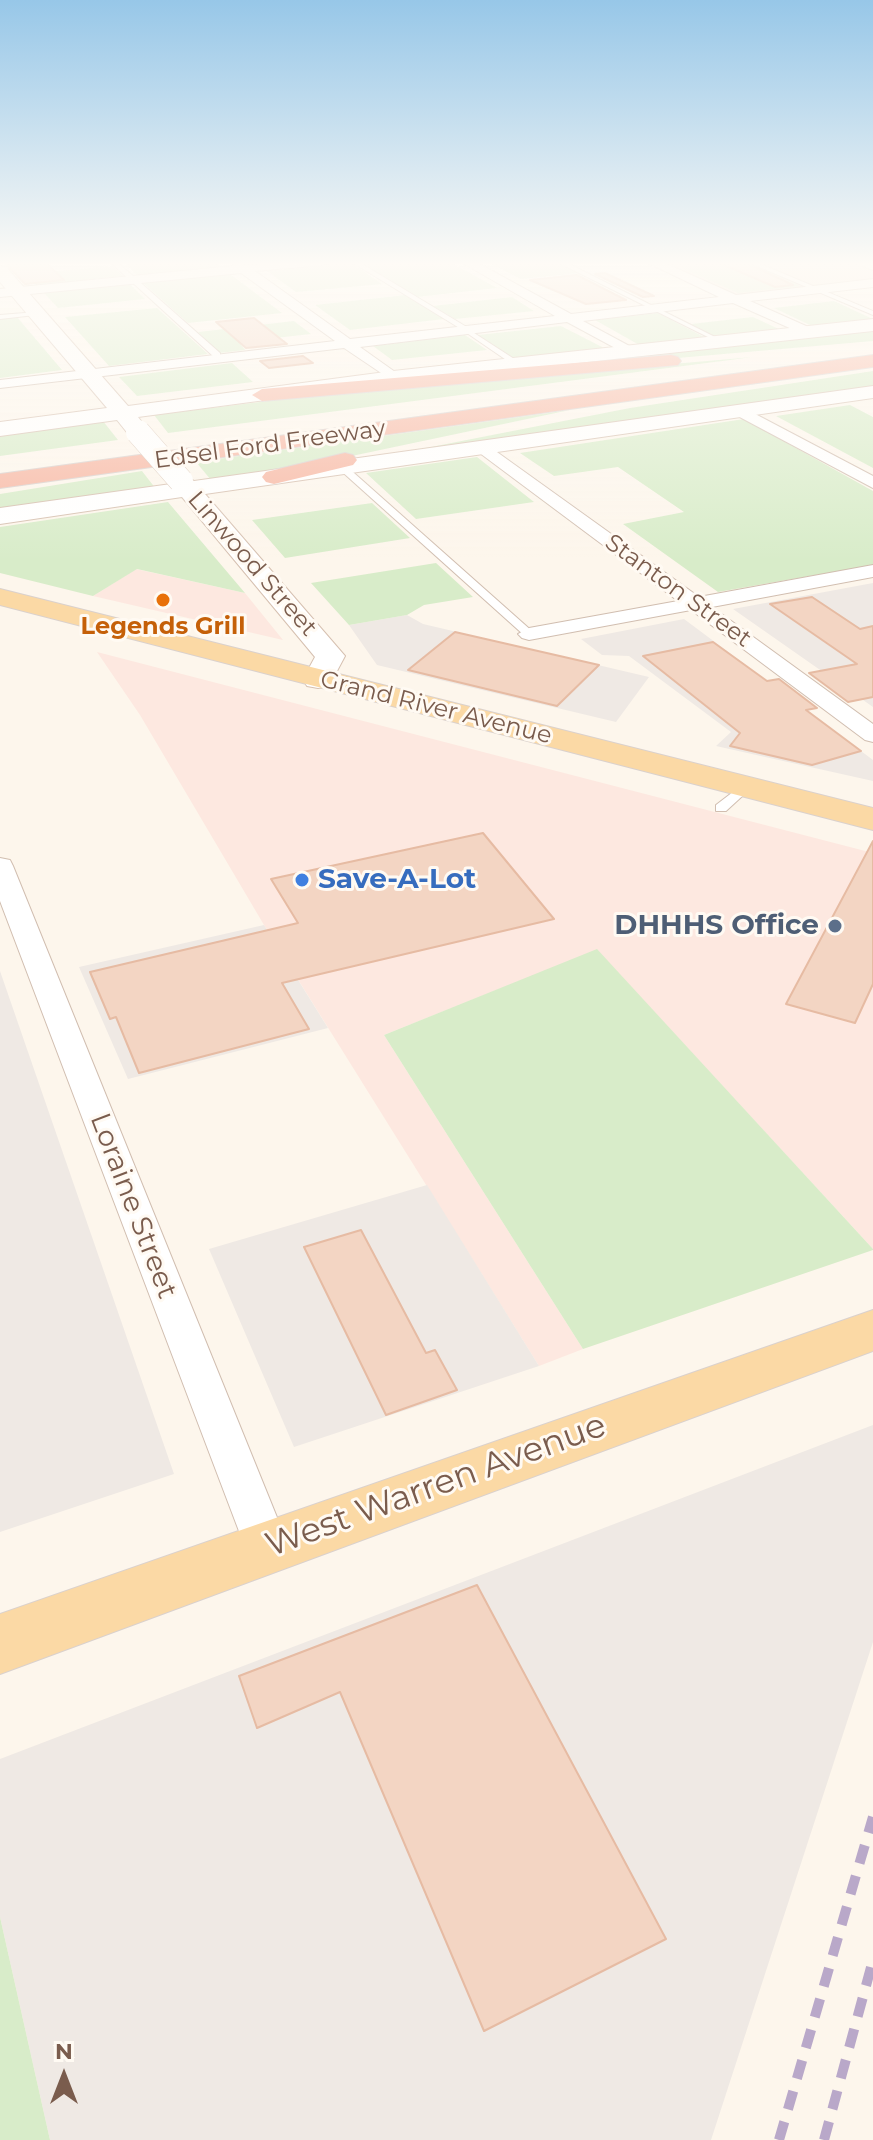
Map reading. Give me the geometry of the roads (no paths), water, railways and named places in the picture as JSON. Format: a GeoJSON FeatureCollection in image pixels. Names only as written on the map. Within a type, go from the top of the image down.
{"type":"FeatureCollection","features":[{"type":"Feature","properties":{"kind":"highway"},"geometry":{"type":"LineString","coordinates":[[262,395],[770,361]]}},
{"type":"Feature","properties":{"kind":"highway","name":"Edsel Ford Freeway"},"geometry":{"type":"LineString","coordinates":[[0,466],[819,361]]}},
{"type":"Feature","properties":{"kind":"highway","name":"Edsel Ford Freeway"},"geometry":{"type":"LineString","coordinates":[[0,481],[826,361]]}},
{"type":"Feature","properties":{"kind":"highway"},"geometry":{"type":"LineString","coordinates":[[274,477],[559,414],[818,375],[854,361]]}},
{"type":"Feature","properties":{"kind":"highway"},"geometry":{"type":"LineString","coordinates":[[0,489],[147,462]]}},
{"type":"Feature","properties":{"kind":"main road","name":"Grand River Avenue"},"geometry":{"type":"LineString","coordinates":[[0,597],[318,679],[734,797],[873,819]]}},
{"type":"Feature","properties":{"kind":"main road","name":"West Warren Avenue"},"geometry":{"type":"LineString","coordinates":[[0,1644],[873,1330]]}},
{"type":"Feature","properties":{"kind":"street","name":"Linwood Street"},"geometry":{"type":"LineString","coordinates":[[76,361],[330,656],[318,679]]}},
{"type":"Feature","properties":{"kind":"street"},"geometry":{"type":"LineString","coordinates":[[0,384],[200,361]]}},
{"type":"Feature","properties":{"kind":"street"},"geometry":{"type":"LineString","coordinates":[[370,361],[393,377]]}},
{"type":"Feature","properties":{"kind":"street"},"geometry":{"type":"LineString","coordinates":[[0,429],[393,377],[547,361]]}},
{"type":"Feature","properties":{"kind":"street"},"geometry":{"type":"LineString","coordinates":[[0,516],[185,485],[274,477],[873,392]]}},
{"type":"Feature","properties":{"kind":"street"},"geometry":{"type":"LineString","coordinates":[[740,411],[873,483]]}},
{"type":"Feature","properties":{"kind":"street","name":"Stanton Street"},"geometry":{"type":"LineString","coordinates":[[483,447],[873,735]]}},
{"type":"Feature","properties":{"kind":"street"},"geometry":{"type":"LineString","coordinates":[[529,634],[873,571]]}},
{"type":"Feature","properties":{"kind":"street","name":"Loraine Street"},"geometry":{"type":"LineString","coordinates":[[0,866],[267,1547]]}},
{"type":"Feature","properties":{"kind":"lane"},"geometry":{"type":"LineString","coordinates":[[513,361],[518,364]]}},
{"type":"Feature","properties":{"kind":"lane"},"geometry":{"type":"LineString","coordinates":[[342,467],[529,634]]}},
{"type":"Feature","properties":{"kind":"railway"},"geometry":{"type":"LineString","coordinates":[[779,2140],[873,1817]]}},
{"type":"Feature","properties":{"kind":"railway"},"geometry":{"type":"LineString","coordinates":[[824,2140],[873,1960]]}},
{"type":"Feature","properties":{"kind":"place","name":"Legends Grill"},"geometry":{"type":"Point","coordinates":[163,600]}},
{"type":"Feature","properties":{"kind":"place","name":"Save-A-Lot"},"geometry":{"type":"Point","coordinates":[302,880]}},
{"type":"Feature","properties":{"kind":"place","name":"DHHHS Office"},"geometry":{"type":"Point","coordinates":[835,926]}}]}
